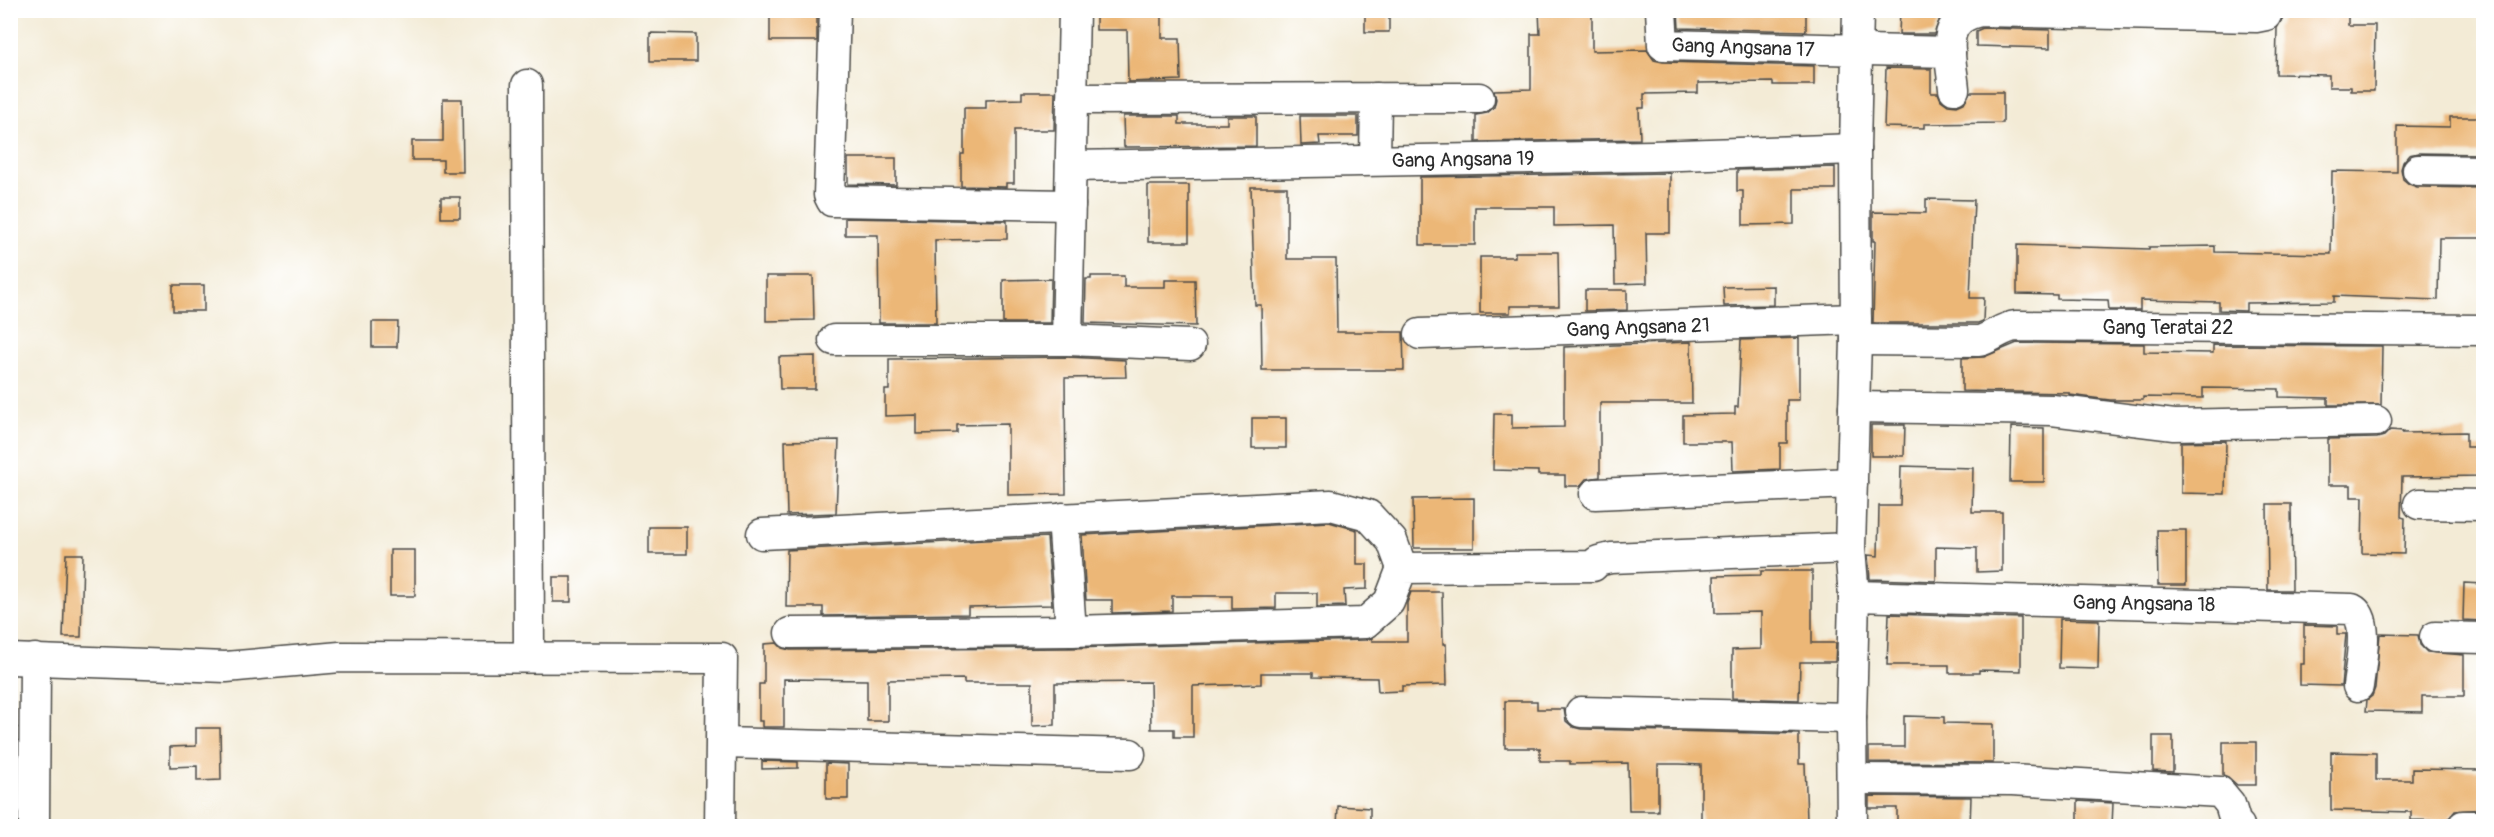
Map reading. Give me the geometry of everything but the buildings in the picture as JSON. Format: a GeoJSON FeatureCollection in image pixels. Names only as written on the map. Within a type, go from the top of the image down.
{"type":"FeatureCollection","features":[{"type":"Feature","properties":{"kind":"street"},"geometry":{"type":"LineString","coordinates":[[835,10],[829,195],[832,201],[1070,205]]}},
{"type":"Feature","properties":{"kind":"street"},"geometry":{"type":"LineString","coordinates":[[1067,340],[1074,10]]}},
{"type":"Feature","properties":{"kind":"street","name":"Gang Angsana 17"},"geometry":{"type":"LineString","coordinates":[[1661,10],[1663,45],[1858,50]]}},
{"type":"Feature","properties":{"kind":"street"},"geometry":{"type":"LineString","coordinates":[[1852,826],[1851,718],[1854,596],[1850,557],[1856,330],[1855,149],[1858,10]]}},
{"type":"Feature","properties":{"kind":"street"},"geometry":{"type":"LineString","coordinates":[[1954,89],[1950,33],[1954,23],[1966,14],[1981,11],[2256,18],[2266,15],[2268,10]]}},
{"type":"Feature","properties":{"kind":"street"},"geometry":{"type":"LineString","coordinates":[[1858,50],[1950,52]]}},
{"type":"Feature","properties":{"kind":"street"},"geometry":{"type":"LineString","coordinates":[[527,85],[529,657]]}},
{"type":"Feature","properties":{"kind":"street"},"geometry":{"type":"LineString","coordinates":[[1375,160],[1376,98]]}},
{"type":"Feature","properties":{"kind":"street"},"geometry":{"type":"LineString","coordinates":[[1072,99],[1479,98]]}},
{"type":"Feature","properties":{"kind":"street","name":"Gang Angsana 19"},"geometry":{"type":"LineString","coordinates":[[1071,166],[1855,149]]}},
{"type":"Feature","properties":{"kind":"street"},"geometry":{"type":"LineString","coordinates":[[2418,170],[2484,171]]}},
{"type":"Feature","properties":{"kind":"street","name":"Gang Teratai 22"},"geometry":{"type":"LineString","coordinates":[[1856,330],[1979,341],[2016,326],[2484,330]]}},
{"type":"Feature","properties":{"kind":"street","name":"Gang Angsana 21"},"geometry":{"type":"LineString","coordinates":[[1420,334],[1856,330]]}},
{"type":"Feature","properties":{"kind":"street"},"geometry":{"type":"LineString","coordinates":[[834,340],[1067,340],[1190,345]]}},
{"type":"Feature","properties":{"kind":"street"},"geometry":{"type":"LineString","coordinates":[[1854,408],[2052,410],[2174,425],[2376,421]]}},
{"type":"Feature","properties":{"kind":"street"},"geometry":{"type":"LineString","coordinates":[[1595,494],[1852,483]]}},
{"type":"Feature","properties":{"kind":"street"},"geometry":{"type":"LineString","coordinates":[[2419,504],[2484,505]]}},
{"type":"Feature","properties":{"kind":"street"},"geometry":{"type":"LineString","coordinates":[[762,534],[1331,505],[1368,515],[1392,541],[1402,568],[1389,602],[1365,623],[1071,631],[790,633]]}},
{"type":"Feature","properties":{"kind":"street"},"geometry":{"type":"LineString","coordinates":[[1063,518],[1071,631]]}},
{"type":"Feature","properties":{"kind":"street"},"geometry":{"type":"LineString","coordinates":[[1402,568],[1593,566],[1598,561],[1611,558],[1850,557]]}},
{"type":"Feature","properties":{"kind":"street","name":"Gang Angsana 18"},"geometry":{"type":"LineString","coordinates":[[1854,596],[2352,609],[2357,611],[2361,619],[2363,639],[2358,686]]}},
{"type":"Feature","properties":{"kind":"street"},"geometry":{"type":"LineString","coordinates":[[2435,637],[2484,638]]}},
{"type":"Feature","properties":{"kind":"street"},"geometry":{"type":"LineString","coordinates":[[34,826],[23,659],[226,667],[340,657],[722,658],[720,826]]}},
{"type":"Feature","properties":{"kind":"street"},"geometry":{"type":"LineString","coordinates":[[1581,712],[1851,718]]}},
{"type":"Feature","properties":{"kind":"street"},"geometry":{"type":"LineString","coordinates":[[722,743],[1130,754]]}},
{"type":"Feature","properties":{"kind":"street"},"geometry":{"type":"LineString","coordinates":[[1853,779],[2012,780],[2220,792],[2226,797],[2236,824],[2239,826]]}},
{"type":"Feature","properties":{"kind":"street"},"geometry":{"type":"LineString","coordinates":[[2463,826],[2484,826]]}}]}
